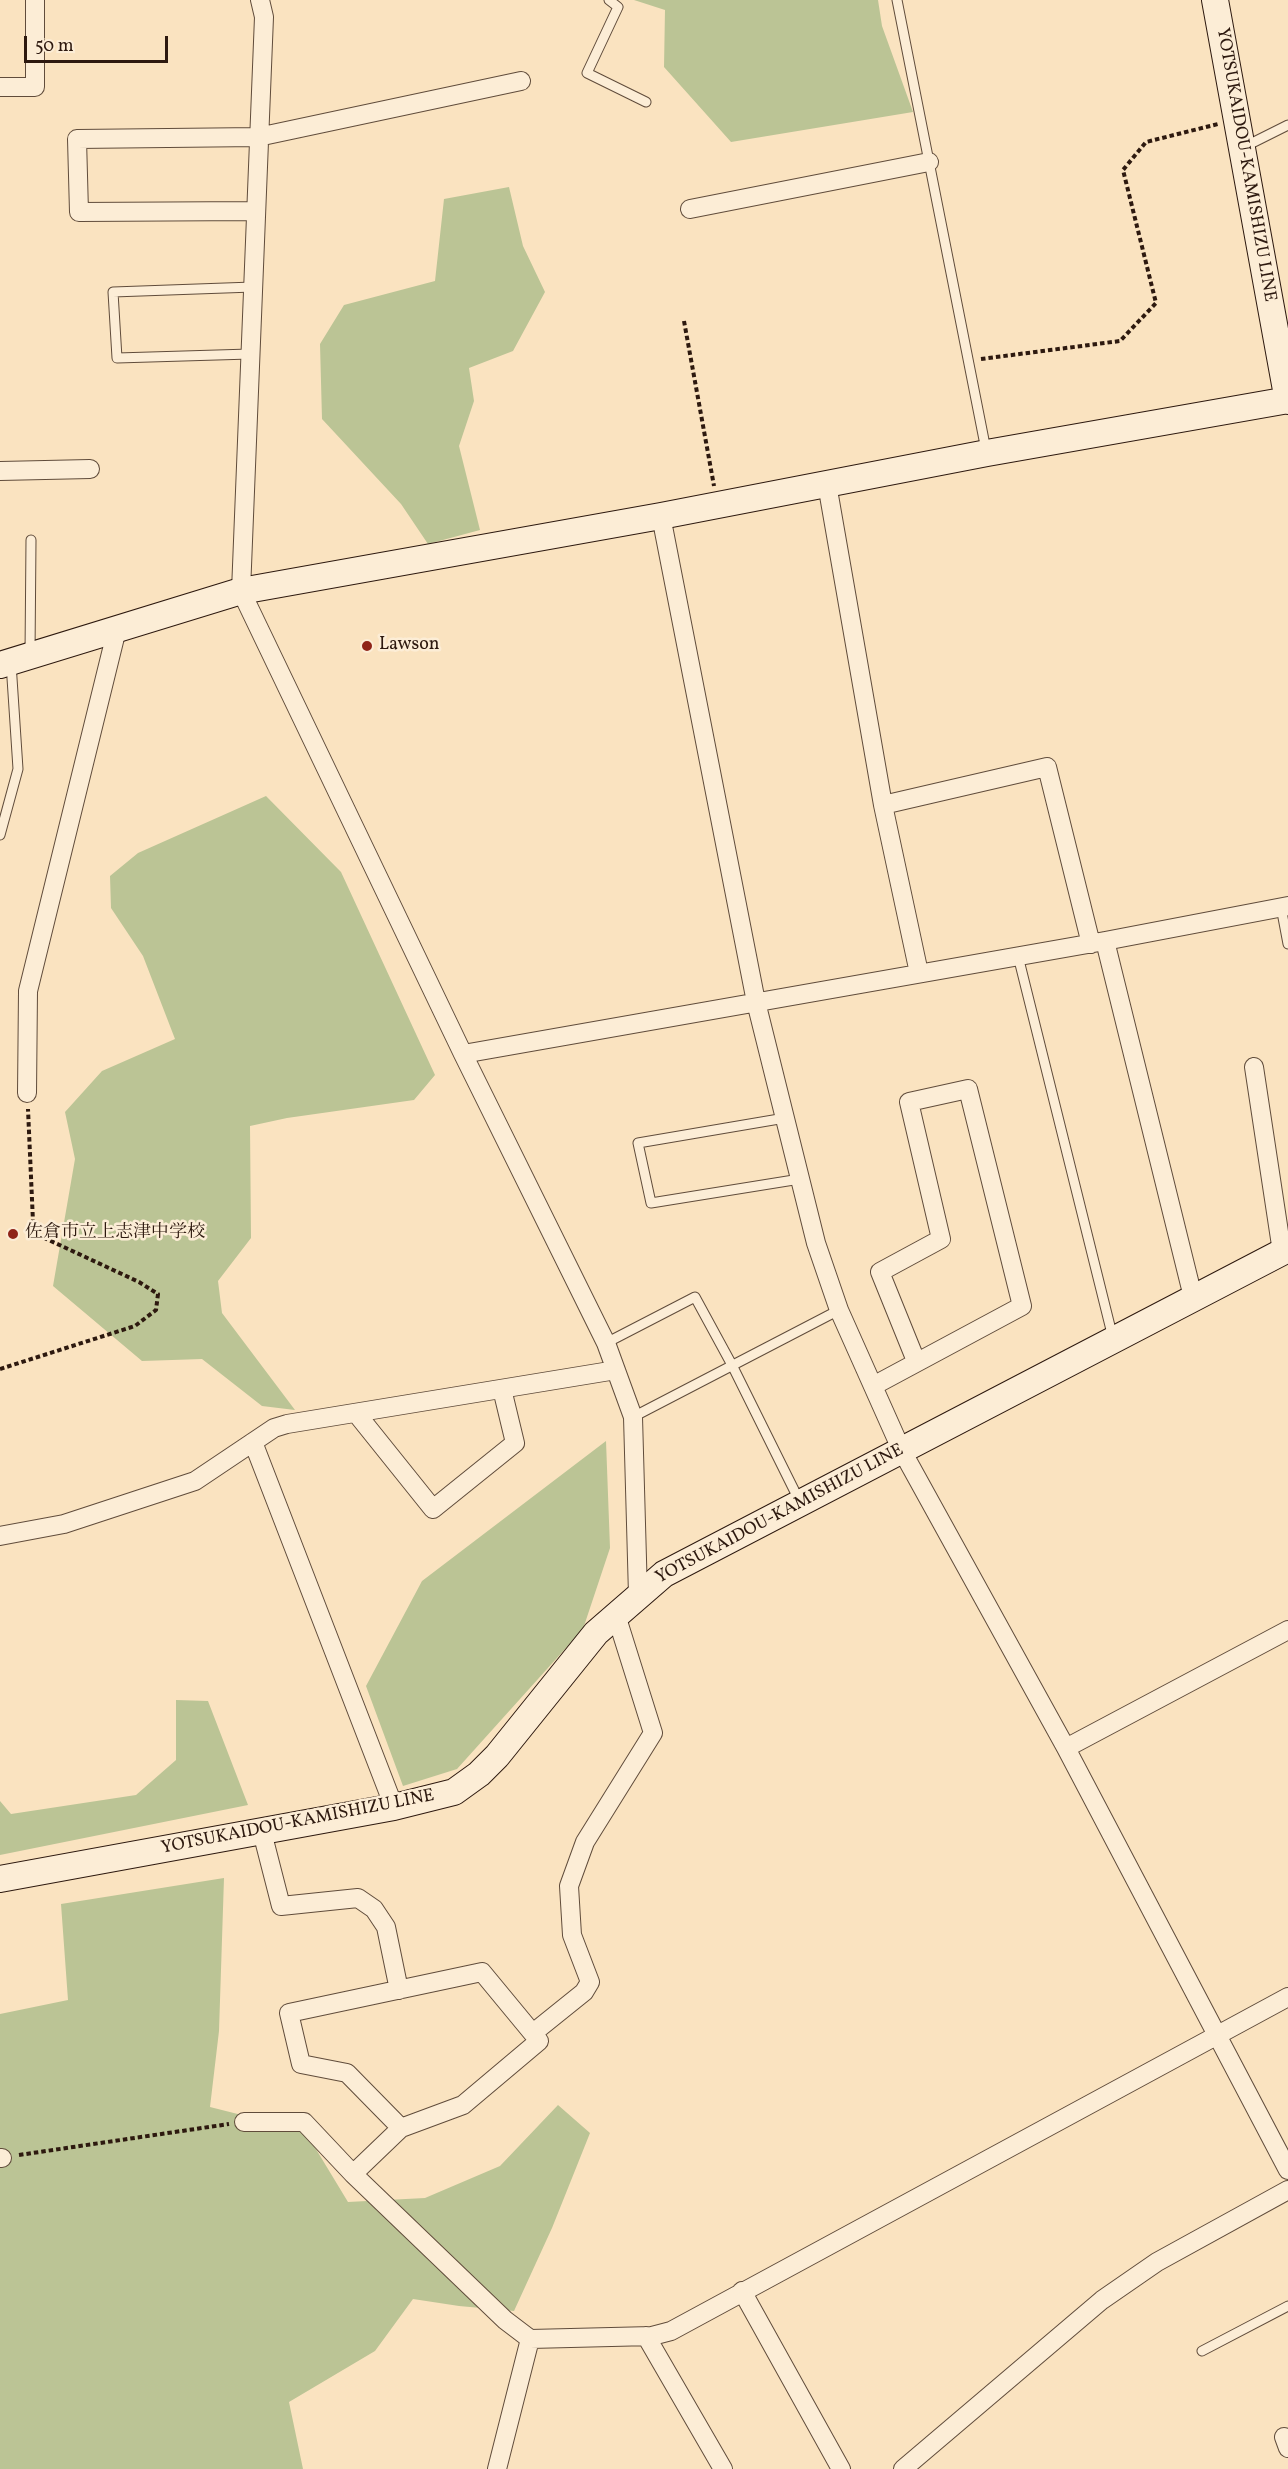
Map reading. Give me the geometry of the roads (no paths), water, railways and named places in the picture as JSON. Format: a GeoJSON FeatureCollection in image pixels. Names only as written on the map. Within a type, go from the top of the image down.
{"type":"FeatureCollection","features":[{"type":"Feature","properties":{"kind":"main road","name":"YOTSUKAIDOU-KAMISHIZU LINE"},"geometry":{"type":"LineString","coordinates":[[1215,0],[1288,400]]}},
{"type":"Feature","properties":{"kind":"main road"},"geometry":{"type":"LineString","coordinates":[[13,661],[241,591],[661,516],[987,453],[1288,400]]}},
{"type":"Feature","properties":{"kind":"main road","name":"YOTSUKAIDOU-KAMISHIZU LINE"},"geometry":{"type":"LineString","coordinates":[[0,1879],[394,1807],[454,1792],[479,1774],[504,1747],[596,1633],[664,1574],[1113,1338],[1285,1251]]}},
{"type":"Feature","properties":{"kind":"street"},"geometry":{"type":"LineString","coordinates":[[0,87],[35,87],[35,0]]}},
{"type":"Feature","properties":{"kind":"street"},"geometry":{"type":"LineString","coordinates":[[260,0],[264,17],[241,591],[463,1054],[606,1343],[633,1417],[638,1595]]}},
{"type":"Feature","properties":{"kind":"street"},"geometry":{"type":"LineString","coordinates":[[255,211],[79,212],[77,139],[258,137],[521,81]]}},
{"type":"Feature","properties":{"kind":"street"},"geometry":{"type":"LineString","coordinates":[[690,208],[929,162]]}},
{"type":"Feature","properties":{"kind":"street"},"geometry":{"type":"LineString","coordinates":[[0,471],[90,469]]}},
{"type":"Feature","properties":{"kind":"street"},"geometry":{"type":"LineString","coordinates":[[827,484],[883,805],[919,973]]}},
{"type":"Feature","properties":{"kind":"street"},"geometry":{"type":"LineString","coordinates":[[661,516],[756,1002],[816,1243],[839,1310],[902,1449],[1066,1748],[1288,2170]]}},
{"type":"Feature","properties":{"kind":"street"},"geometry":{"type":"LineString","coordinates":[[27,1093],[28,991],[117,629]]}},
{"type":"Feature","properties":{"kind":"street"},"geometry":{"type":"LineString","coordinates":[[883,805],[1047,767],[1098,943],[1193,1297]]}},
{"type":"Feature","properties":{"kind":"street"},"geometry":{"type":"LineString","coordinates":[[463,1054],[1098,943],[1285,907]]}},
{"type":"Feature","properties":{"kind":"street"},"geometry":{"type":"LineString","coordinates":[[1254,1067],[1285,1251]]}},
{"type":"Feature","properties":{"kind":"street"},"geometry":{"type":"LineString","coordinates":[[873,1386],[1022,1306],[968,1089],[909,1102],[941,1239],[880,1272],[916,1361]]}},
{"type":"Feature","properties":{"kind":"street"},"geometry":{"type":"LineString","coordinates":[[0,1536],[64,1524],[195,1481],[274,1428],[287,1424],[616,1370]]}},
{"type":"Feature","properties":{"kind":"street"},"geometry":{"type":"LineString","coordinates":[[356,1413],[433,1509],[515,1443],[502,1389]]}},
{"type":"Feature","properties":{"kind":"street"},"geometry":{"type":"LineString","coordinates":[[253,1442],[394,1807]]}},
{"type":"Feature","properties":{"kind":"street"},"geometry":{"type":"LineString","coordinates":[[533,2033],[584,1992],[590,1982],[572,1935],[569,1886],[585,1842],[652,1733],[616,1615]]}},
{"type":"Feature","properties":{"kind":"street"},"geometry":{"type":"LineString","coordinates":[[1066,1748],[1288,1630]]}},
{"type":"Feature","properties":{"kind":"street"},"geometry":{"type":"LineString","coordinates":[[262,1832],[281,1906],[358,1898],[374,1909],[386,1927],[399,1990]]}},
{"type":"Feature","properties":{"kind":"street"},"geometry":{"type":"LineString","coordinates":[[353,2174],[400,2128],[463,2105],[539,2041],[482,1972],[289,2013],[301,2064],[347,2073],[400,2128]]}},
{"type":"Feature","properties":{"kind":"street"},"geometry":{"type":"LineString","coordinates":[[244,2122],[304,2122],[353,2174],[506,2320],[530,2339],[646,2337],[671,2331],[1288,1997]]}},
{"type":"Feature","properties":{"kind":"street"},"geometry":{"type":"LineString","coordinates":[[903,2469],[1102,2300],[1157,2262],[1288,2190]]}},
{"type":"Feature","properties":{"kind":"street"},"geometry":{"type":"LineString","coordinates":[[742,2291],[841,2469]]}},
{"type":"Feature","properties":{"kind":"street"},"geometry":{"type":"LineString","coordinates":[[646,2337],[723,2469]]}},
{"type":"Feature","properties":{"kind":"street"},"geometry":{"type":"LineString","coordinates":[[497,2469],[530,2339]]}},
{"type":"Feature","properties":{"kind":"lane"},"geometry":{"type":"LineString","coordinates":[[609,0],[618,7],[587,73],[646,102]]}},
{"type":"Feature","properties":{"kind":"lane"},"geometry":{"type":"LineString","coordinates":[[897,0],[987,453]]}},
{"type":"Feature","properties":{"kind":"lane"},"geometry":{"type":"LineString","coordinates":[[1242,148],[1288,125]]}},
{"type":"Feature","properties":{"kind":"lane"},"geometry":{"type":"LineString","coordinates":[[250,354],[117,358],[113,292],[253,288]]}},
{"type":"Feature","properties":{"kind":"lane"},"geometry":{"type":"LineString","coordinates":[[0,835],[18,770],[13,661],[31,540]]}},
{"type":"Feature","properties":{"kind":"lane"},"geometry":{"type":"LineString","coordinates":[[1285,907],[1288,944]]}},
{"type":"Feature","properties":{"kind":"lane"},"geometry":{"type":"LineString","coordinates":[[1018,957],[1113,1338]]}},
{"type":"Feature","properties":{"kind":"lane"},"geometry":{"type":"LineString","coordinates":[[785,1118],[638,1143],[651,1203],[800,1179]]}},
{"type":"Feature","properties":{"kind":"lane"},"geometry":{"type":"LineString","coordinates":[[606,1343],[695,1297],[732,1365],[800,1502]]}},
{"type":"Feature","properties":{"kind":"lane"},"geometry":{"type":"LineString","coordinates":[[633,1417],[839,1310]]}},
{"type":"Feature","properties":{"kind":"lane"},"geometry":{"type":"LineString","coordinates":[[1202,2351],[1288,2306]]}},
{"type":"Feature","properties":{"kind":"place","name":"Lawson"},"geometry":{"type":"Point","coordinates":[367,646]}},
{"type":"Feature","properties":{"kind":"place","name":"佐倉市立上志津中学校"},"geometry":{"type":"Point","coordinates":[13,1234]}}]}
